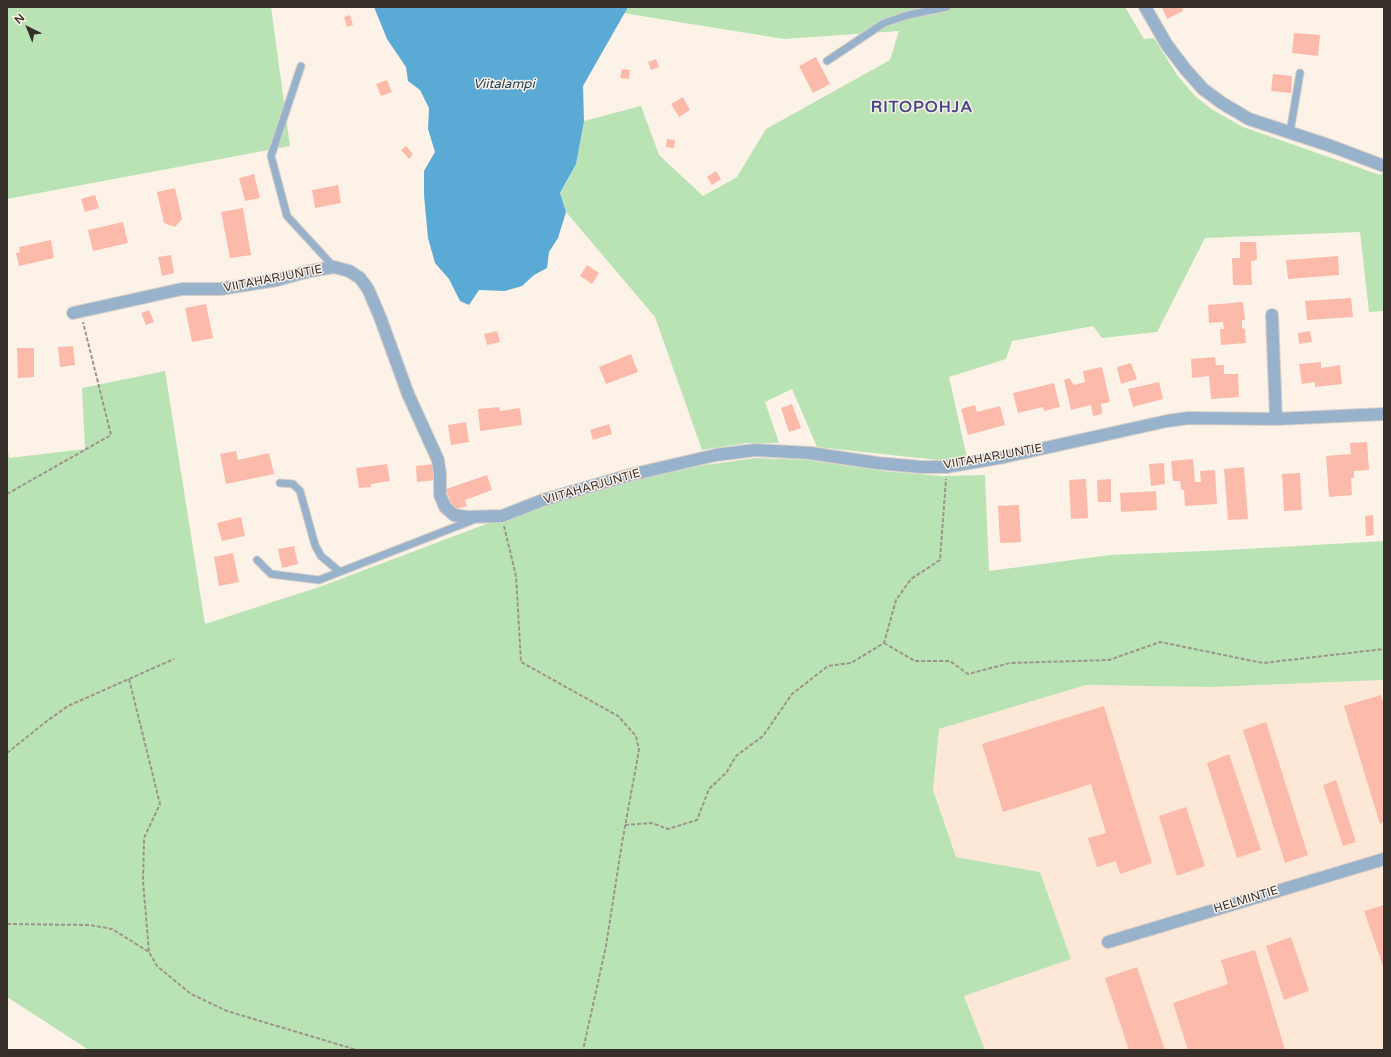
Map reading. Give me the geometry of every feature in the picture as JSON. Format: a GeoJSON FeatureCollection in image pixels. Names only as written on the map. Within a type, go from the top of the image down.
{"type":"FeatureCollection","features":[{"type":"Feature","properties":{"kind":"street"},"geometry":{"type":"LineString","coordinates":[[1149,8],[1167,45],[1186,70],[1204,89],[1222,103],[1249,119],[1290,132],[1384,166]]}},
{"type":"Feature","properties":{"kind":"street","name":"VIITAHARJUNTIE"},"geometry":{"type":"LineString","coordinates":[[77,312],[182,289],[220,289],[277,280],[310,271],[334,267],[348,271],[360,278],[368,289],[380,317],[408,394],[438,460],[440,495],[445,507],[454,515],[478,517],[502,516],[543,500],[630,475],[716,455],[755,450],[810,453],[877,463],[921,467],[946,467],[1004,457],[1188,418],[1276,419],[1384,414]]}},
{"type":"Feature","properties":{"kind":"street"},"geometry":{"type":"LineString","coordinates":[[1272,315],[1276,419]]}},
{"type":"Feature","properties":{"kind":"street","name":"HELMINTIE"},"geometry":{"type":"LineString","coordinates":[[1108,942],[1384,859]]}},
{"type":"Feature","properties":{"kind":"lane"},"geometry":{"type":"LineString","coordinates":[[827,61],[884,23],[908,15],[946,7]]}},
{"type":"Feature","properties":{"kind":"lane"},"geometry":{"type":"LineString","coordinates":[[301,66],[271,156],[287,216],[334,267]]}},
{"type":"Feature","properties":{"kind":"lane"},"geometry":{"type":"LineString","coordinates":[[1290,132],[1300,73]]}},
{"type":"Feature","properties":{"kind":"lane"},"geometry":{"type":"LineString","coordinates":[[280,483],[293,484],[300,491],[315,545],[321,556],[340,572]]}},
{"type":"Feature","properties":{"kind":"lane"},"geometry":{"type":"LineString","coordinates":[[257,560],[272,574],[319,580],[478,517]]}},
{"type":"Feature","properties":{"kind":"path"},"geometry":{"type":"LineString","coordinates":[[7,494],[111,435],[77,312]]}},
{"type":"Feature","properties":{"kind":"path"},"geometry":{"type":"LineString","coordinates":[[625,825],[652,823],[668,829],[696,820],[709,789],[726,773],[736,756],[763,736],[792,694],[828,666],[850,663],[884,642],[896,600],[912,578],[940,560],[946,467]]}},
{"type":"Feature","properties":{"kind":"path"},"geometry":{"type":"LineString","coordinates":[[502,516],[516,576],[521,662],[618,716],[636,736],[639,750],[625,825],[606,946],[583,1050]]}},
{"type":"Feature","properties":{"kind":"path"},"geometry":{"type":"LineString","coordinates":[[884,642],[915,661],[950,661],[968,674],[1010,663],[1109,660],[1160,642],[1263,663],[1384,649]]}},
{"type":"Feature","properties":{"kind":"path"},"geometry":{"type":"LineString","coordinates":[[7,753],[68,706],[174,659]]}},
{"type":"Feature","properties":{"kind":"path"},"geometry":{"type":"LineString","coordinates":[[129,679],[160,804],[144,838],[143,881],[150,952],[157,966],[191,994],[227,1011],[357,1050]]}},
{"type":"Feature","properties":{"kind":"path"},"geometry":{"type":"LineString","coordinates":[[7,924],[90,925],[112,929],[150,952]]}},
{"type":"Feature","properties":{"kind":"shaded area"},"geometry":{"type":"Polygon","coordinates":[[[1384,680],[1384,1050],[985,1050],[964,996],[1071,959],[1040,872],[956,857],[933,790],[938,729],[1086,685],[1212,687],[1384,680]]]}},
{"type":"Feature","properties":{"kind":"green space"},"geometry":{"type":"Polygon","coordinates":[[[7,7],[271,7],[290,146],[7,199],[7,7]]]}},
{"type":"Feature","properties":{"kind":"green space"},"geometry":{"type":"Polygon","coordinates":[[[628,7],[1125,7],[1144,39],[1154,38],[1177,75],[1195,96],[1213,110],[1243,127],[1380,175],[1384,172],[1384,311],[1369,312],[1360,232],[1205,238],[1157,332],[1102,338],[1093,326],[1012,341],[1006,359],[949,377],[967,458],[947,461],[817,447],[792,389],[765,402],[779,443],[747,443],[702,450],[655,317],[566,212],[560,194],[576,164],[584,121],[641,106],[659,155],[703,196],[737,177],[766,129],[890,60],[899,31],[784,39],[623,13],[628,7]]]}},
{"type":"Feature","properties":{"kind":"green space"},"geometry":{"type":"Polygon","coordinates":[[[165,371],[205,624],[322,586],[518,512],[628,480],[705,465],[756,458],[808,460],[883,471],[943,476],[985,475],[989,571],[1110,555],[1384,541],[1384,680],[1212,687],[1086,685],[939,729],[933,790],[956,857],[1040,872],[1071,959],[964,996],[985,1050],[89,1050],[7,997],[7,446],[9,458],[85,449],[82,388],[165,371]]]}},
{"type":"Feature","properties":{"kind":"water","name":"Viitalampi"},"geometry":{"type":"Polygon","coordinates":[[[374,7],[628,7],[583,86],[584,121],[576,164],[560,193],[566,212],[558,238],[549,252],[547,268],[534,275],[522,286],[505,291],[479,290],[469,305],[460,301],[449,279],[435,263],[428,238],[424,195],[424,171],[435,152],[428,129],[429,108],[420,90],[408,81],[406,67],[387,39],[374,7]]]}},
{"type":"Feature","properties":{"kind":"building"},"geometry":{"type":"Polygon","coordinates":[[[1162,7],[1182,7],[1183,11],[1167,19],[1162,7]]]}},
{"type":"Feature","properties":{"kind":"building"},"geometry":{"type":"Polygon","coordinates":[[[350,15],[353,25],[347,27],[344,17],[350,15]]]}},
{"type":"Feature","properties":{"kind":"building"},"geometry":{"type":"Polygon","coordinates":[[[1294,33],[1320,35],[1318,56],[1292,53],[1294,33]]]}},
{"type":"Feature","properties":{"kind":"building"},"geometry":{"type":"Polygon","coordinates":[[[816,57],[830,84],[813,93],[799,66],[816,57]]]}},
{"type":"Feature","properties":{"kind":"building"},"geometry":{"type":"Polygon","coordinates":[[[656,59],[659,67],[651,70],[648,62],[656,59]]]}},
{"type":"Feature","properties":{"kind":"building"},"geometry":{"type":"Polygon","coordinates":[[[622,69],[630,70],[629,79],[620,78],[622,69]]]}},
{"type":"Feature","properties":{"kind":"building"},"geometry":{"type":"Polygon","coordinates":[[[1273,74],[1292,76],[1291,93],[1271,91],[1273,74]]]}},
{"type":"Feature","properties":{"kind":"building"},"geometry":{"type":"Polygon","coordinates":[[[387,80],[392,92],[381,96],[376,84],[387,80]]]}},
{"type":"Feature","properties":{"kind":"building"},"geometry":{"type":"Polygon","coordinates":[[[683,97],[690,110],[679,117],[671,104],[683,97]]]}},
{"type":"Feature","properties":{"kind":"building"},"geometry":{"type":"Polygon","coordinates":[[[667,139],[675,140],[674,148],[666,147],[667,139]]]}},
{"type":"Feature","properties":{"kind":"building"},"geometry":{"type":"Polygon","coordinates":[[[406,146],[413,154],[409,159],[401,150],[406,146]]]}},
{"type":"Feature","properties":{"kind":"building"},"geometry":{"type":"Polygon","coordinates":[[[716,171],[721,179],[712,185],[707,177],[716,171]]]}},
{"type":"Feature","properties":{"kind":"building"},"geometry":{"type":"Polygon","coordinates":[[[254,174],[260,198],[245,201],[239,178],[254,174]]]}},
{"type":"Feature","properties":{"kind":"building"},"geometry":{"type":"Polygon","coordinates":[[[338,185],[341,203],[315,208],[312,190],[338,185]]]}},
{"type":"Feature","properties":{"kind":"building"},"geometry":{"type":"Polygon","coordinates":[[[175,188],[182,219],[175,227],[164,223],[157,192],[175,188]]]}},
{"type":"Feature","properties":{"kind":"building"},"geometry":{"type":"Polygon","coordinates":[[[95,195],[99,208],[85,212],[81,199],[95,195]]]}},
{"type":"Feature","properties":{"kind":"building"},"geometry":{"type":"Polygon","coordinates":[[[243,208],[251,255],[230,258],[221,212],[243,208]]]}},
{"type":"Feature","properties":{"kind":"building"},"geometry":{"type":"Polygon","coordinates":[[[123,222],[128,243],[93,251],[88,230],[123,222]]]}},
{"type":"Feature","properties":{"kind":"building"},"geometry":{"type":"Polygon","coordinates":[[[51,240],[54,258],[19,266],[16,253],[20,252],[19,247],[51,240]]]}},
{"type":"Feature","properties":{"kind":"building"},"geometry":{"type":"Polygon","coordinates":[[[1240,242],[1256,242],[1257,260],[1251,261],[1252,285],[1233,285],[1232,258],[1240,258],[1240,242]]]}},
{"type":"Feature","properties":{"kind":"building"},"geometry":{"type":"Polygon","coordinates":[[[171,255],[174,273],[162,276],[158,257],[171,255]]]}},
{"type":"Feature","properties":{"kind":"building"},"geometry":{"type":"Polygon","coordinates":[[[1338,256],[1339,275],[1288,279],[1286,260],[1338,256]]]}},
{"type":"Feature","properties":{"kind":"building"},"geometry":{"type":"Polygon","coordinates":[[[587,265],[599,273],[592,284],[580,276],[587,265]]]}},
{"type":"Feature","properties":{"kind":"building"},"geometry":{"type":"Polygon","coordinates":[[[1351,298],[1353,317],[1307,320],[1305,301],[1351,298]]]}},
{"type":"Feature","properties":{"kind":"building"},"geometry":{"type":"Polygon","coordinates":[[[1243,302],[1245,320],[1242,320],[1242,328],[1245,329],[1246,343],[1221,345],[1220,329],[1224,329],[1223,322],[1209,323],[1208,305],[1243,302]]]}},
{"type":"Feature","properties":{"kind":"building"},"geometry":{"type":"Polygon","coordinates":[[[206,304],[213,338],[192,342],[185,308],[206,304]]]}},
{"type":"Feature","properties":{"kind":"building"},"geometry":{"type":"Polygon","coordinates":[[[149,310],[154,322],[146,325],[141,313],[149,310]]]}},
{"type":"Feature","properties":{"kind":"building"},"geometry":{"type":"Polygon","coordinates":[[[497,331],[500,342],[487,345],[484,334],[497,331]]]}},
{"type":"Feature","properties":{"kind":"building"},"geometry":{"type":"Polygon","coordinates":[[[1310,331],[1312,342],[1299,344],[1298,333],[1310,331]]]}},
{"type":"Feature","properties":{"kind":"building"},"geometry":{"type":"Polygon","coordinates":[[[73,346],[75,365],[60,367],[58,347],[73,346]]]}},
{"type":"Feature","properties":{"kind":"building"},"geometry":{"type":"Polygon","coordinates":[[[17,348],[34,348],[34,377],[18,378],[17,348]]]}},
{"type":"Feature","properties":{"kind":"building"},"geometry":{"type":"Polygon","coordinates":[[[631,354],[638,372],[606,384],[599,367],[631,354]]]}},
{"type":"Feature","properties":{"kind":"building"},"geometry":{"type":"Polygon","coordinates":[[[1215,357],[1216,365],[1224,365],[1224,374],[1238,374],[1239,397],[1211,399],[1209,376],[1192,378],[1191,359],[1215,357]]]}},
{"type":"Feature","properties":{"kind":"building"},"geometry":{"type":"Polygon","coordinates":[[[1321,362],[1321,368],[1340,365],[1342,384],[1315,387],[1315,382],[1302,384],[1299,364],[1321,362]]]}},
{"type":"Feature","properties":{"kind":"building"},"geometry":{"type":"Polygon","coordinates":[[[1131,363],[1137,379],[1121,384],[1117,367],[1131,363]]]}},
{"type":"Feature","properties":{"kind":"building"},"geometry":{"type":"Polygon","coordinates":[[[1102,367],[1110,402],[1101,404],[1102,414],[1093,416],[1091,405],[1071,410],[1064,380],[1069,378],[1074,385],[1085,382],[1083,371],[1102,367]]]}},
{"type":"Feature","properties":{"kind":"building"},"geometry":{"type":"Polygon","coordinates":[[[1159,382],[1163,399],[1133,407],[1128,389],[1159,382]]]}},
{"type":"Feature","properties":{"kind":"building"},"geometry":{"type":"Polygon","coordinates":[[[1054,383],[1060,407],[1044,411],[1043,407],[1018,413],[1013,393],[1054,383]]]}},
{"type":"Feature","properties":{"kind":"building"},"geometry":{"type":"Polygon","coordinates":[[[792,404],[801,428],[789,432],[781,408],[792,404]]]}},
{"type":"Feature","properties":{"kind":"building"},"geometry":{"type":"Polygon","coordinates":[[[975,405],[977,412],[1000,406],[1005,425],[968,435],[961,409],[975,405]]]}},
{"type":"Feature","properties":{"kind":"building"},"geometry":{"type":"Polygon","coordinates":[[[499,407],[500,411],[520,408],[522,425],[480,431],[478,409],[499,407]]]}},
{"type":"Feature","properties":{"kind":"building"},"geometry":{"type":"Polygon","coordinates":[[[466,422],[469,442],[451,445],[448,425],[466,422]]]}},
{"type":"Feature","properties":{"kind":"building"},"geometry":{"type":"Polygon","coordinates":[[[609,424],[612,434],[593,440],[590,430],[609,424]]]}},
{"type":"Feature","properties":{"kind":"building"},"geometry":{"type":"Polygon","coordinates":[[[1367,442],[1369,470],[1354,471],[1354,478],[1351,478],[1352,495],[1329,497],[1326,456],[1351,454],[1350,443],[1367,442]]]}},
{"type":"Feature","properties":{"kind":"building"},"geometry":{"type":"Polygon","coordinates":[[[236,451],[238,460],[269,453],[274,474],[226,484],[220,454],[236,451]]]}},
{"type":"Feature","properties":{"kind":"building"},"geometry":{"type":"Polygon","coordinates":[[[1193,459],[1195,482],[1201,482],[1200,471],[1215,470],[1217,504],[1185,506],[1184,490],[1181,490],[1180,481],[1173,481],[1171,461],[1193,459]]]}},
{"type":"Feature","properties":{"kind":"building"},"geometry":{"type":"Polygon","coordinates":[[[1164,463],[1165,484],[1151,486],[1149,464],[1164,463]]]}},
{"type":"Feature","properties":{"kind":"building"},"geometry":{"type":"Polygon","coordinates":[[[387,464],[390,481],[371,484],[371,487],[359,488],[356,468],[387,464]]]}},
{"type":"Feature","properties":{"kind":"building"},"geometry":{"type":"Polygon","coordinates":[[[434,464],[436,480],[417,482],[416,466],[434,464]]]}},
{"type":"Feature","properties":{"kind":"building"},"geometry":{"type":"Polygon","coordinates":[[[1244,467],[1248,519],[1228,520],[1224,469],[1244,467]]]}},
{"type":"Feature","properties":{"kind":"building"},"geometry":{"type":"Polygon","coordinates":[[[1300,473],[1302,510],[1284,511],[1282,474],[1300,473]]]}},
{"type":"Feature","properties":{"kind":"building"},"geometry":{"type":"Polygon","coordinates":[[[487,475],[492,490],[465,500],[467,506],[453,510],[446,489],[487,475]]]}},
{"type":"Feature","properties":{"kind":"building"},"geometry":{"type":"Polygon","coordinates":[[[1086,479],[1088,518],[1071,519],[1069,480],[1086,479]]]}},
{"type":"Feature","properties":{"kind":"building"},"geometry":{"type":"Polygon","coordinates":[[[1111,479],[1111,502],[1098,502],[1097,480],[1111,479]]]}},
{"type":"Feature","properties":{"kind":"building"},"geometry":{"type":"Polygon","coordinates":[[[1156,491],[1157,510],[1121,512],[1120,493],[1156,491]]]}},
{"type":"Feature","properties":{"kind":"building"},"geometry":{"type":"Polygon","coordinates":[[[1019,505],[1021,542],[1000,543],[998,506],[1019,505]]]}},
{"type":"Feature","properties":{"kind":"building"},"geometry":{"type":"Polygon","coordinates":[[[1373,515],[1374,535],[1366,536],[1365,516],[1373,515]]]}},
{"type":"Feature","properties":{"kind":"building"},"geometry":{"type":"Polygon","coordinates":[[[241,517],[245,536],[222,541],[217,523],[241,517]]]}},
{"type":"Feature","properties":{"kind":"building"},"geometry":{"type":"Polygon","coordinates":[[[294,546],[298,564],[282,568],[278,549],[294,546]]]}},
{"type":"Feature","properties":{"kind":"building"},"geometry":{"type":"Polygon","coordinates":[[[233,553],[239,582],[219,586],[214,557],[233,553]]]}},
{"type":"Feature","properties":{"kind":"building"},"geometry":{"type":"Polygon","coordinates":[[[1381,695],[1384,705],[1384,822],[1380,824],[1344,706],[1381,695]]]}},
{"type":"Feature","properties":{"kind":"building"},"geometry":{"type":"Polygon","coordinates":[[[1104,706],[1152,863],[1120,874],[1116,861],[1097,867],[1088,838],[1106,833],[1091,784],[1003,812],[982,744],[1104,706]]]}},
{"type":"Feature","properties":{"kind":"building"},"geometry":{"type":"Polygon","coordinates":[[[1266,722],[1308,855],[1285,863],[1243,730],[1266,722]]]}},
{"type":"Feature","properties":{"kind":"building"},"geometry":{"type":"Polygon","coordinates":[[[1229,754],[1261,850],[1237,858],[1207,763],[1229,754]]]}},
{"type":"Feature","properties":{"kind":"building"},"geometry":{"type":"Polygon","coordinates":[[[1336,780],[1356,842],[1343,846],[1323,785],[1336,780]]]}},
{"type":"Feature","properties":{"kind":"building"},"geometry":{"type":"Polygon","coordinates":[[[1186,807],[1205,866],[1177,876],[1159,816],[1186,807]]]}},
{"type":"Feature","properties":{"kind":"building"},"geometry":{"type":"Polygon","coordinates":[[[1384,905],[1384,969],[1364,911],[1384,905]]]}},
{"type":"Feature","properties":{"kind":"building"},"geometry":{"type":"Polygon","coordinates":[[[1291,937],[1309,991],[1284,1000],[1266,946],[1291,937]]]}},
{"type":"Feature","properties":{"kind":"building"},"geometry":{"type":"Polygon","coordinates":[[[1255,950],[1285,1050],[1188,1050],[1173,1003],[1228,984],[1221,960],[1255,950]]]}},
{"type":"Feature","properties":{"kind":"building"},"geometry":{"type":"Polygon","coordinates":[[[1137,967],[1165,1050],[1129,1050],[1105,978],[1137,967]]]}},
{"type":"Feature","properties":{"kind":"district","name":"RITOPOHJA"},"geometry":{"type":"Point","coordinates":[922,108]}}]}
